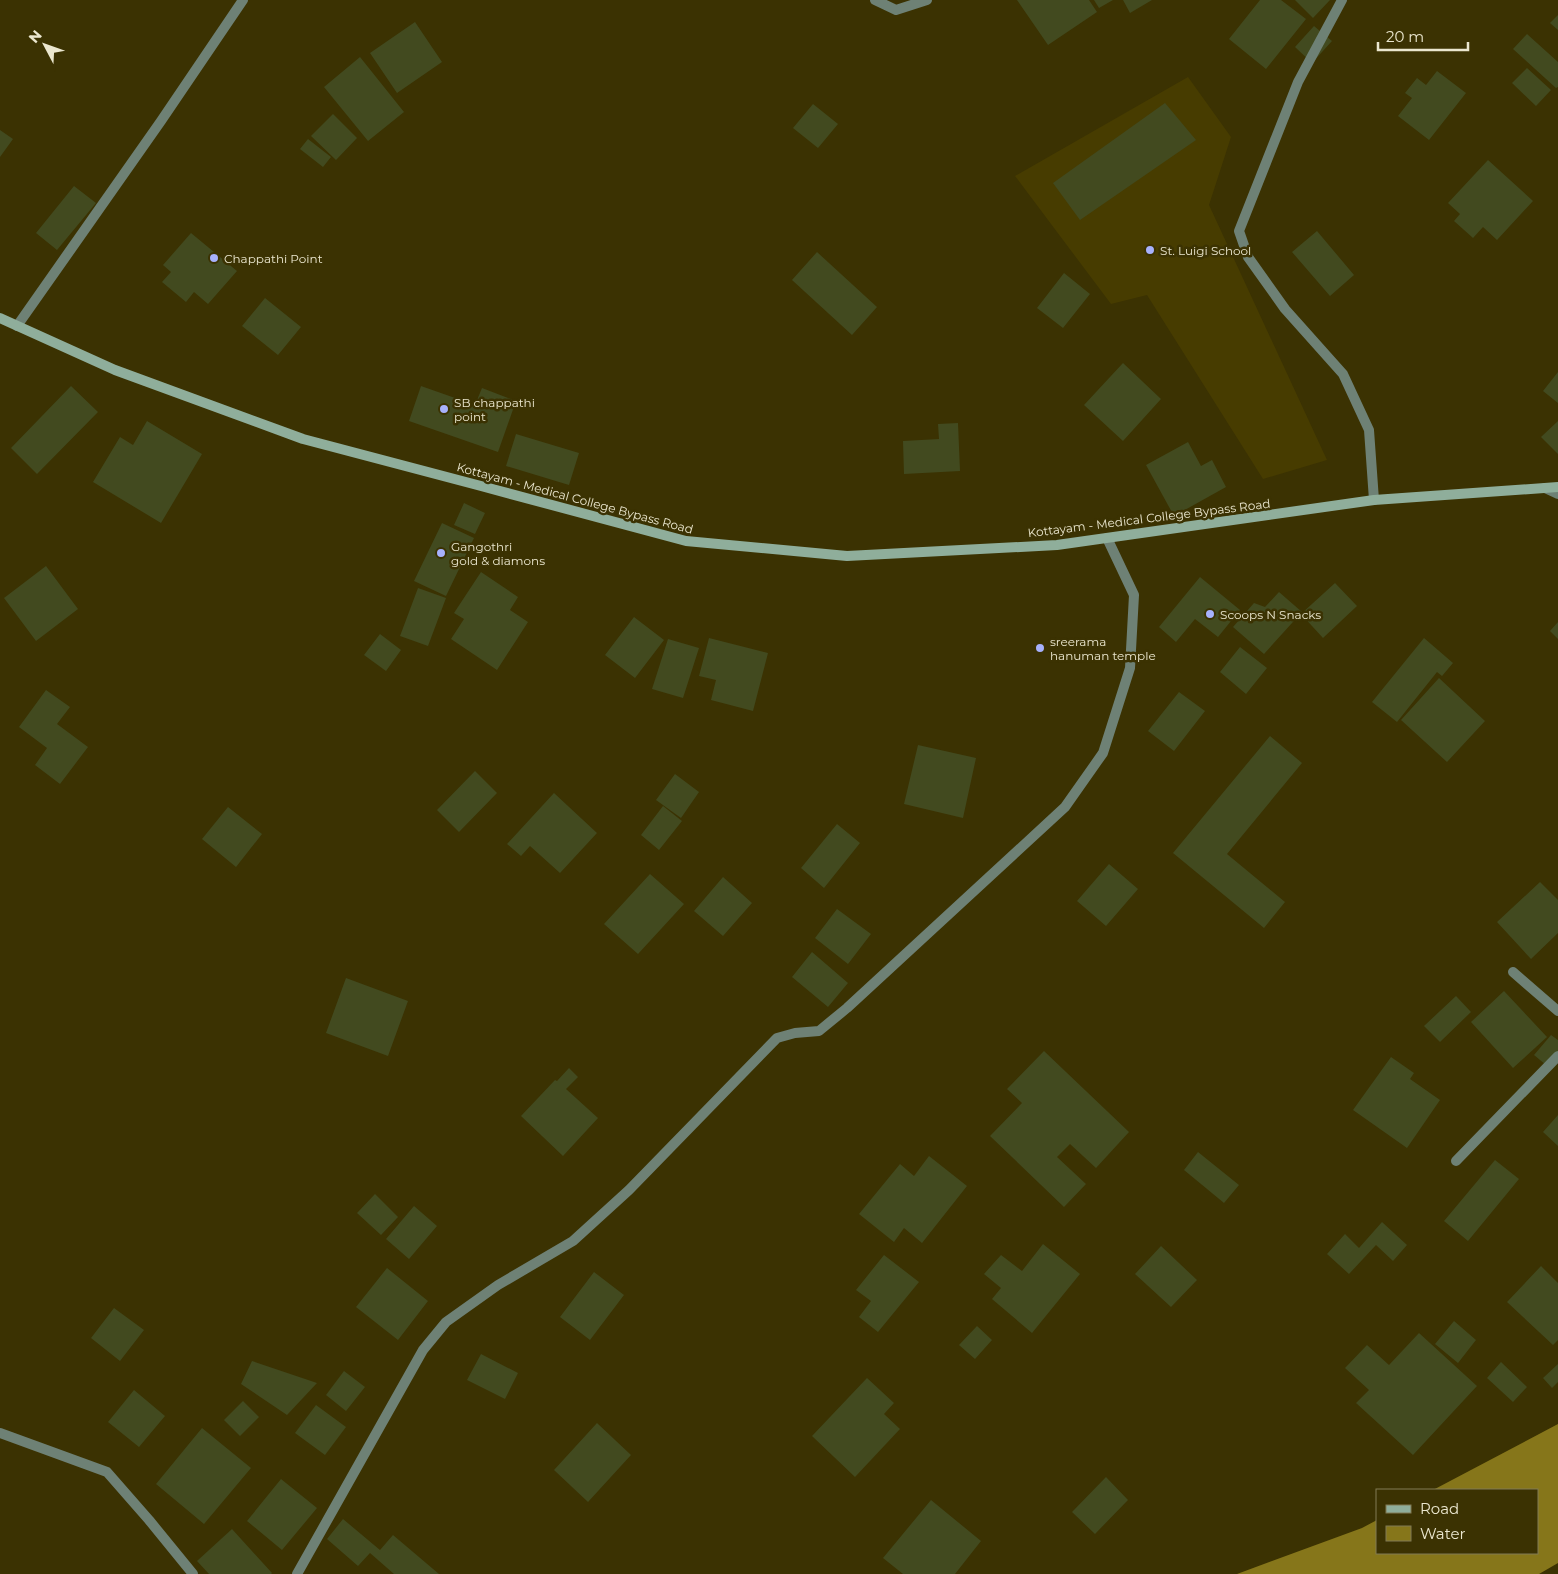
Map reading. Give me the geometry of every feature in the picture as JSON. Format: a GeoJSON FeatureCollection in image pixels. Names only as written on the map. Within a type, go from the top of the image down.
{"type":"FeatureCollection","features":[{"type":"Feature","properties":{"kind":"main road","name":"Kottayam - Medical College Bypass Road"},"geometry":{"type":"LineString","coordinates":[[0,318],[115,370],[303,439],[686,542],[847,556],[1057,545],[1374,500],[1558,487]]}},
{"type":"Feature","properties":{"kind":"street"},"geometry":{"type":"LineString","coordinates":[[17,326],[161,121],[243,0]]}},
{"type":"Feature","properties":{"kind":"street"},"geometry":{"type":"LineString","coordinates":[[875,0],[896,10],[927,0]]}},
{"type":"Feature","properties":{"kind":"street"},"geometry":{"type":"LineString","coordinates":[[1342,0],[1298,82],[1239,231],[1248,257],[1285,309],[1343,374],[1369,430],[1374,500]]}},
{"type":"Feature","properties":{"kind":"street"},"geometry":{"type":"LineString","coordinates":[[1545,488],[1558,494]]}},
{"type":"Feature","properties":{"kind":"street"},"geometry":{"type":"LineString","coordinates":[[297,1574],[423,1350],[446,1322],[498,1285],[573,1241],[629,1190],[777,1038],[795,1033],[819,1031],[869,988],[1065,807],[1103,753],[1130,668],[1134,595],[1107,538]]}},
{"type":"Feature","properties":{"kind":"street"},"geometry":{"type":"LineString","coordinates":[[1513,972],[1558,1011]]}},
{"type":"Feature","properties":{"kind":"street"},"geometry":{"type":"LineString","coordinates":[[1456,1161],[1558,1056]]}},
{"type":"Feature","properties":{"kind":"street"},"geometry":{"type":"LineString","coordinates":[[0,1433],[107,1472],[193,1574]]}},
{"type":"Feature","properties":{"kind":"shaded area","name":"St. Luigi School"},"geometry":{"type":"Polygon","coordinates":[[[1188,77],[1231,137],[1209,205],[1327,460],[1263,479],[1147,295],[1111,304],[1015,176],[1188,77]]]}},
{"type":"Feature","properties":{"kind":"water"},"geometry":{"type":"Polygon","coordinates":[[[1558,1424],[1558,1563],[1539,1574],[1237,1574],[1362,1528],[1376,1521],[1376,1554],[1538,1554],[1538,1489],[1435,1489],[1558,1424]]]}},
{"type":"Feature","properties":{"kind":"building"},"geometry":{"type":"Polygon","coordinates":[[[1017,0],[1089,0],[1097,12],[1048,45],[1017,0]]]}},
{"type":"Feature","properties":{"kind":"building"},"geometry":{"type":"Polygon","coordinates":[[[1094,0],[1113,0],[1099,8],[1094,0]]]}},
{"type":"Feature","properties":{"kind":"building"},"geometry":{"type":"Polygon","coordinates":[[[1123,0],[1152,0],[1130,13],[1123,0]]]}},
{"type":"Feature","properties":{"kind":"building"},"geometry":{"type":"Polygon","coordinates":[[[1260,0],[1281,0],[1306,19],[1266,69],[1229,39],[1260,0]]]}},
{"type":"Feature","properties":{"kind":"building"},"geometry":{"type":"Polygon","coordinates":[[[1295,0],[1330,0],[1313,18],[1295,0]]]}},
{"type":"Feature","properties":{"kind":"building"},"geometry":{"type":"Polygon","coordinates":[[[1558,15],[1558,30],[1550,23],[1558,15]]]}},
{"type":"Feature","properties":{"kind":"building"},"geometry":{"type":"Polygon","coordinates":[[[415,22],[442,62],[397,93],[370,53],[415,22]]]}},
{"type":"Feature","properties":{"kind":"building"},"geometry":{"type":"Polygon","coordinates":[[[1314,26],[1332,41],[1312,63],[1295,47],[1314,26]]]}},
{"type":"Feature","properties":{"kind":"building"},"geometry":{"type":"Polygon","coordinates":[[[1527,34],[1558,62],[1558,87],[1556,88],[1513,49],[1527,34]]]}},
{"type":"Feature","properties":{"kind":"building"},"geometry":{"type":"Polygon","coordinates":[[[360,57],[404,112],[368,141],[324,87],[360,57]]]}},
{"type":"Feature","properties":{"kind":"building"},"geometry":{"type":"Polygon","coordinates":[[[1527,68],[1551,90],[1536,106],[1512,83],[1527,68]]]}},
{"type":"Feature","properties":{"kind":"building"},"geometry":{"type":"Polygon","coordinates":[[[1437,71],[1466,93],[1429,140],[1398,116],[1412,98],[1405,93],[1417,78],[1426,85],[1437,71]]]}},
{"type":"Feature","properties":{"kind":"building"},"geometry":{"type":"Polygon","coordinates":[[[1165,103],[1196,140],[1080,220],[1053,183],[1165,103]]]}},
{"type":"Feature","properties":{"kind":"building"},"geometry":{"type":"Polygon","coordinates":[[[813,104],[838,124],[818,148],[793,128],[813,104]]]}},
{"type":"Feature","properties":{"kind":"building"},"geometry":{"type":"Polygon","coordinates":[[[333,114],[357,138],[336,160],[311,136],[333,114]]]}},
{"type":"Feature","properties":{"kind":"building"},"geometry":{"type":"Polygon","coordinates":[[[0,130],[13,139],[0,157],[0,130]]]}},
{"type":"Feature","properties":{"kind":"building"},"geometry":{"type":"Polygon","coordinates":[[[308,139],[331,157],[323,167],[300,149],[308,139]]]}},
{"type":"Feature","properties":{"kind":"building"},"geometry":{"type":"Polygon","coordinates":[[[1488,160],[1533,201],[1497,240],[1483,227],[1473,238],[1454,221],[1460,214],[1448,203],[1488,160]]]}},
{"type":"Feature","properties":{"kind":"building"},"geometry":{"type":"Polygon","coordinates":[[[74,186],[96,203],[57,250],[36,233],[74,186]]]}},
{"type":"Feature","properties":{"kind":"building"},"geometry":{"type":"Polygon","coordinates":[[[1317,231],[1354,275],[1330,296],[1292,252],[1317,231]]]}},
{"type":"Feature","properties":{"kind":"building"},"geometry":{"type":"Polygon","coordinates":[[[191,233],[237,271],[208,304],[194,292],[186,302],[162,282],[171,272],[163,265],[191,233]]]}},
{"type":"Feature","properties":{"kind":"building"},"geometry":{"type":"Polygon","coordinates":[[[817,252],[877,307],[852,335],[792,280],[817,252]]]}},
{"type":"Feature","properties":{"kind":"building"},"geometry":{"type":"Polygon","coordinates":[[[1064,273],[1090,294],[1063,328],[1037,308],[1064,273]]]}},
{"type":"Feature","properties":{"kind":"building"},"geometry":{"type":"Polygon","coordinates":[[[265,298],[301,327],[278,355],[242,326],[265,298]]]}},
{"type":"Feature","properties":{"kind":"building"},"geometry":{"type":"Polygon","coordinates":[[[1123,363],[1161,399],[1123,441],[1084,405],[1123,363]]]}},
{"type":"Feature","properties":{"kind":"building"},"geometry":{"type":"Polygon","coordinates":[[[1558,372],[1558,403],[1543,391],[1558,372]]]}},
{"type":"Feature","properties":{"kind":"building"},"geometry":{"type":"Polygon","coordinates":[[[71,386],[98,412],[37,474],[11,448],[71,386]]]}},
{"type":"Feature","properties":{"kind":"building"},"geometry":{"type":"Polygon","coordinates":[[[421,386],[475,405],[482,388],[516,401],[498,452],[409,421],[421,386]]]}},
{"type":"Feature","properties":{"kind":"building"},"geometry":{"type":"Polygon","coordinates":[[[147,421],[202,454],[161,523],[93,482],[120,437],[133,445],[147,421]]]}},
{"type":"Feature","properties":{"kind":"building"},"geometry":{"type":"Polygon","coordinates":[[[1558,421],[1558,454],[1541,437],[1558,421]]]}},
{"type":"Feature","properties":{"kind":"building"},"geometry":{"type":"Polygon","coordinates":[[[958,423],[960,471],[904,474],[903,441],[939,439],[938,424],[958,423]]]}},
{"type":"Feature","properties":{"kind":"building"},"geometry":{"type":"Polygon","coordinates":[[[516,434],[579,453],[569,485],[506,466],[516,434]]]}},
{"type":"Feature","properties":{"kind":"building"},"geometry":{"type":"Polygon","coordinates":[[[1188,442],[1201,466],[1212,460],[1226,487],[1174,516],[1146,465],[1188,442]]]}},
{"type":"Feature","properties":{"kind":"building"},"geometry":{"type":"Polygon","coordinates":[[[464,503],[485,513],[475,534],[454,525],[464,503]]]}},
{"type":"Feature","properties":{"kind":"building"},"geometry":{"type":"Polygon","coordinates":[[[442,523],[474,538],[446,596],[414,581],[442,523]]]}},
{"type":"Feature","properties":{"kind":"building"},"geometry":{"type":"Polygon","coordinates":[[[46,566],[78,609],[36,641],[4,598],[46,566]]]}},
{"type":"Feature","properties":{"kind":"building"},"geometry":{"type":"Polygon","coordinates":[[[481,572],[518,597],[510,610],[528,622],[497,670],[451,639],[464,619],[454,613],[481,572]]]}},
{"type":"Feature","properties":{"kind":"building"},"geometry":{"type":"Polygon","coordinates":[[[1200,577],[1240,610],[1218,637],[1195,619],[1176,642],[1159,627],[1200,577]]]}},
{"type":"Feature","properties":{"kind":"building"},"geometry":{"type":"Polygon","coordinates":[[[1335,583],[1357,606],[1323,638],[1301,614],[1335,583]]]}},
{"type":"Feature","properties":{"kind":"building"},"geometry":{"type":"Polygon","coordinates":[[[418,588],[446,598],[428,646],[400,636],[418,588]]]}},
{"type":"Feature","properties":{"kind":"building"},"geometry":{"type":"Polygon","coordinates":[[[1279,592],[1302,612],[1264,654],[1233,627],[1254,603],[1265,607],[1279,592]]]}},
{"type":"Feature","properties":{"kind":"building"},"geometry":{"type":"Polygon","coordinates":[[[634,617],[664,640],[635,678],[605,655],[634,617]]]}},
{"type":"Feature","properties":{"kind":"building"},"geometry":{"type":"Polygon","coordinates":[[[1558,622],[1558,639],[1550,631],[1558,622]]]}},
{"type":"Feature","properties":{"kind":"building"},"geometry":{"type":"Polygon","coordinates":[[[380,634],[401,650],[386,671],[364,655],[380,634]]]}},
{"type":"Feature","properties":{"kind":"building"},"geometry":{"type":"Polygon","coordinates":[[[709,638],[768,653],[753,711],[711,700],[716,680],[699,676],[709,638]]]}},
{"type":"Feature","properties":{"kind":"building"},"geometry":{"type":"Polygon","coordinates":[[[1424,638],[1453,663],[1442,676],[1437,672],[1397,722],[1372,702],[1424,638]]]}},
{"type":"Feature","properties":{"kind":"building"},"geometry":{"type":"Polygon","coordinates":[[[668,639],[699,648],[683,698],[652,689],[668,639]]]}},
{"type":"Feature","properties":{"kind":"building"},"geometry":{"type":"Polygon","coordinates":[[[1240,647],[1267,668],[1246,694],[1220,672],[1240,647]]]}},
{"type":"Feature","properties":{"kind":"building"},"geometry":{"type":"Polygon","coordinates":[[[1439,678],[1485,721],[1447,762],[1401,720],[1439,678]]]}},
{"type":"Feature","properties":{"kind":"building"},"geometry":{"type":"Polygon","coordinates":[[[46,690],[70,707],[57,724],[88,747],[60,784],[35,765],[47,748],[19,727],[46,690]]]}},
{"type":"Feature","properties":{"kind":"building"},"geometry":{"type":"Polygon","coordinates":[[[1179,692],[1205,711],[1174,751],[1148,731],[1179,692]]]}},
{"type":"Feature","properties":{"kind":"building"},"geometry":{"type":"Polygon","coordinates":[[[1270,736],[1302,763],[1227,854],[1285,902],[1264,928],[1173,853],[1270,736]]]}},
{"type":"Feature","properties":{"kind":"building"},"geometry":{"type":"Polygon","coordinates":[[[918,745],[976,758],[963,818],[904,804],[918,745]]]}},
{"type":"Feature","properties":{"kind":"building"},"geometry":{"type":"Polygon","coordinates":[[[475,771],[497,793],[459,832],[437,810],[475,771]]]}},
{"type":"Feature","properties":{"kind":"building"},"geometry":{"type":"Polygon","coordinates":[[[675,774],[699,792],[681,818],[656,800],[675,774]]]}},
{"type":"Feature","properties":{"kind":"building"},"geometry":{"type":"Polygon","coordinates":[[[554,793],[597,833],[560,873],[530,846],[521,856],[507,844],[554,793]]]}},
{"type":"Feature","properties":{"kind":"building"},"geometry":{"type":"Polygon","coordinates":[[[663,806],[682,821],[659,850],[641,835],[663,806]]]}},
{"type":"Feature","properties":{"kind":"building"},"geometry":{"type":"Polygon","coordinates":[[[228,807],[262,834],[236,867],[202,839],[228,807]]]}},
{"type":"Feature","properties":{"kind":"building"},"geometry":{"type":"Polygon","coordinates":[[[837,824],[860,843],[824,888],[801,868],[837,824]]]}},
{"type":"Feature","properties":{"kind":"building"},"geometry":{"type":"Polygon","coordinates":[[[1109,864],[1138,889],[1106,926],[1077,901],[1109,864]]]}},
{"type":"Feature","properties":{"kind":"building"},"geometry":{"type":"Polygon","coordinates":[[[650,874],[684,904],[638,954],[604,924],[650,874]]]}},
{"type":"Feature","properties":{"kind":"building"},"geometry":{"type":"Polygon","coordinates":[[[723,877],[752,903],[723,936],[694,911],[723,877]]]}},
{"type":"Feature","properties":{"kind":"building"},"geometry":{"type":"Polygon","coordinates":[[[1540,882],[1558,900],[1558,933],[1531,959],[1497,922],[1540,882]]]}},
{"type":"Feature","properties":{"kind":"building"},"geometry":{"type":"Polygon","coordinates":[[[837,909],[871,934],[848,964],[815,938],[837,909]]]}},
{"type":"Feature","properties":{"kind":"building"},"geometry":{"type":"Polygon","coordinates":[[[812,952],[848,983],[828,1007],[792,977],[812,952]]]}},
{"type":"Feature","properties":{"kind":"building"},"geometry":{"type":"Polygon","coordinates":[[[346,978],[408,1001],[388,1056],[326,1033],[346,978]]]}},
{"type":"Feature","properties":{"kind":"building"},"geometry":{"type":"Polygon","coordinates":[[[1504,991],[1547,1037],[1513,1068],[1471,1022],[1504,991]]]}},
{"type":"Feature","properties":{"kind":"building"},"geometry":{"type":"Polygon","coordinates":[[[1456,996],[1471,1012],[1440,1042],[1424,1026],[1456,996]]]}},
{"type":"Feature","properties":{"kind":"building"},"geometry":{"type":"Polygon","coordinates":[[[1551,1035],[1558,1040],[1558,1051],[1546,1065],[1534,1055],[1551,1035]]]}},
{"type":"Feature","properties":{"kind":"building"},"geometry":{"type":"Polygon","coordinates":[[[1044,1051],[1129,1132],[1096,1168],[1070,1144],[1057,1157],[1086,1184],[1064,1207],[990,1136],[1022,1103],[1007,1089],[1044,1051]]]}},
{"type":"Feature","properties":{"kind":"building"},"geometry":{"type":"Polygon","coordinates":[[[1391,1057],[1414,1073],[1410,1079],[1440,1100],[1407,1148],[1353,1110],[1391,1057]]]}},
{"type":"Feature","properties":{"kind":"building"},"geometry":{"type":"Polygon","coordinates":[[[569,1068],[578,1077],[566,1089],[598,1118],[563,1156],[521,1116],[569,1068]]]}},
{"type":"Feature","properties":{"kind":"building"},"geometry":{"type":"Polygon","coordinates":[[[1558,1115],[1558,1146],[1543,1132],[1558,1115]]]}},
{"type":"Feature","properties":{"kind":"building"},"geometry":{"type":"Polygon","coordinates":[[[1198,1152],[1239,1185],[1224,1203],[1184,1170],[1198,1152]]]}},
{"type":"Feature","properties":{"kind":"building"},"geometry":{"type":"Polygon","coordinates":[[[929,1156],[967,1186],[922,1243],[904,1228],[894,1242],[859,1214],[900,1164],[914,1176],[929,1156]]]}},
{"type":"Feature","properties":{"kind":"building"},"geometry":{"type":"Polygon","coordinates":[[[1495,1160],[1519,1179],[1468,1241],[1444,1221],[1495,1160]]]}},
{"type":"Feature","properties":{"kind":"building"},"geometry":{"type":"Polygon","coordinates":[[[375,1194],[398,1217],[381,1235],[357,1213],[375,1194]]]}},
{"type":"Feature","properties":{"kind":"building"},"geometry":{"type":"Polygon","coordinates":[[[414,1206],[437,1226],[409,1259],[386,1239],[414,1206]]]}},
{"type":"Feature","properties":{"kind":"building"},"geometry":{"type":"Polygon","coordinates":[[[1382,1222],[1407,1245],[1393,1261],[1376,1245],[1349,1274],[1327,1254],[1345,1234],[1359,1248],[1382,1222]]]}},
{"type":"Feature","properties":{"kind":"building"},"geometry":{"type":"Polygon","coordinates":[[[1043,1244],[1080,1274],[1032,1333],[992,1299],[1001,1288],[984,1274],[1001,1255],[1022,1271],[1043,1244]]]}},
{"type":"Feature","properties":{"kind":"building"},"geometry":{"type":"Polygon","coordinates":[[[1161,1246],[1197,1280],[1171,1307],[1135,1274],[1161,1246]]]}},
{"type":"Feature","properties":{"kind":"building"},"geometry":{"type":"Polygon","coordinates":[[[884,1255],[919,1282],[878,1332],[859,1317],[871,1301],[856,1290],[884,1255]]]}},
{"type":"Feature","properties":{"kind":"building"},"geometry":{"type":"Polygon","coordinates":[[[1541,1266],[1558,1283],[1558,1340],[1553,1345],[1507,1302],[1541,1266]]]}},
{"type":"Feature","properties":{"kind":"building"},"geometry":{"type":"Polygon","coordinates":[[[387,1268],[428,1301],[398,1340],[356,1307],[387,1268]]]}},
{"type":"Feature","properties":{"kind":"building"},"geometry":{"type":"Polygon","coordinates":[[[594,1272],[624,1295],[590,1340],[560,1317],[594,1272]]]}},
{"type":"Feature","properties":{"kind":"building"},"geometry":{"type":"Polygon","coordinates":[[[114,1308],[144,1330],[120,1361],[91,1338],[114,1308]]]}},
{"type":"Feature","properties":{"kind":"building"},"geometry":{"type":"Polygon","coordinates":[[[1454,1321],[1476,1340],[1458,1363],[1435,1344],[1454,1321]]]}},
{"type":"Feature","properties":{"kind":"building"},"geometry":{"type":"Polygon","coordinates":[[[977,1326],[992,1340],[975,1359],[959,1345],[977,1326]]]}},
{"type":"Feature","properties":{"kind":"building"},"geometry":{"type":"Polygon","coordinates":[[[1419,1333],[1477,1386],[1413,1455],[1356,1403],[1369,1390],[1345,1368],[1367,1345],[1389,1365],[1419,1333]]]}},
{"type":"Feature","properties":{"kind":"building"},"geometry":{"type":"Polygon","coordinates":[[[481,1354],[518,1373],[505,1399],[467,1380],[481,1354]]]}},
{"type":"Feature","properties":{"kind":"building"},"geometry":{"type":"Polygon","coordinates":[[[252,1361],[317,1383],[287,1415],[241,1384],[252,1361]]]}},
{"type":"Feature","properties":{"kind":"building"},"geometry":{"type":"Polygon","coordinates":[[[1501,1362],[1527,1387],[1513,1402],[1487,1378],[1501,1362]]]}},
{"type":"Feature","properties":{"kind":"building"},"geometry":{"type":"Polygon","coordinates":[[[1558,1364],[1558,1382],[1552,1388],[1543,1378],[1558,1364]]]}},
{"type":"Feature","properties":{"kind":"building"},"geometry":{"type":"Polygon","coordinates":[[[344,1371],[365,1387],[346,1411],[326,1395],[344,1371]]]}},
{"type":"Feature","properties":{"kind":"building"},"geometry":{"type":"Polygon","coordinates":[[[867,1378],[894,1403],[884,1414],[900,1429],[855,1477],[812,1436],[867,1378]]]}},
{"type":"Feature","properties":{"kind":"building"},"geometry":{"type":"Polygon","coordinates":[[[134,1390],[165,1416],[139,1447],[108,1422],[134,1390]]]}},
{"type":"Feature","properties":{"kind":"building"},"geometry":{"type":"Polygon","coordinates":[[[243,1401],[259,1417],[240,1436],[224,1420],[243,1401]]]}},
{"type":"Feature","properties":{"kind":"building"},"geometry":{"type":"Polygon","coordinates":[[[316,1405],[346,1427],[325,1455],[295,1433],[316,1405]]]}},
{"type":"Feature","properties":{"kind":"building"},"geometry":{"type":"Polygon","coordinates":[[[597,1423],[631,1455],[588,1502],[554,1470],[597,1423]]]}},
{"type":"Feature","properties":{"kind":"building"},"geometry":{"type":"Polygon","coordinates":[[[202,1428],[251,1468],[204,1524],[156,1484],[202,1428]]]}},
{"type":"Feature","properties":{"kind":"building"},"geometry":{"type":"Polygon","coordinates":[[[1106,1477],[1128,1500],[1095,1534],[1072,1512],[1106,1477]]]}},
{"type":"Feature","properties":{"kind":"building"},"geometry":{"type":"Polygon","coordinates":[[[281,1479],[317,1508],[282,1550],[247,1521],[281,1479]]]}},
{"type":"Feature","properties":{"kind":"building"},"geometry":{"type":"Polygon","coordinates":[[[931,1500],[981,1541],[955,1574],[903,1574],[883,1558],[931,1500]]]}},
{"type":"Feature","properties":{"kind":"building"},"geometry":{"type":"Polygon","coordinates":[[[343,1519],[380,1550],[393,1535],[439,1574],[394,1574],[370,1553],[358,1566],[327,1539],[343,1519]]]}},
{"type":"Feature","properties":{"kind":"building"},"geometry":{"type":"Polygon","coordinates":[[[232,1529],[271,1574],[209,1574],[197,1561],[232,1529]]]}},
{"type":"Feature","properties":{"kind":"place","name":"St. Luigi School"},"geometry":{"type":"Point","coordinates":[1150,250]}},
{"type":"Feature","properties":{"kind":"place","name":"Chappathi Point"},"geometry":{"type":"Point","coordinates":[214,258]}},
{"type":"Feature","properties":{"kind":"place","name":"SB chappathi point"},"geometry":{"type":"Point","coordinates":[444,409]}},
{"type":"Feature","properties":{"kind":"place","name":"Gangothri gold & diamons"},"geometry":{"type":"Point","coordinates":[441,553]}},
{"type":"Feature","properties":{"kind":"place","name":"Scoops N Snacks"},"geometry":{"type":"Point","coordinates":[1210,614]}},
{"type":"Feature","properties":{"kind":"place","name":"sreerama hanuman temple"},"geometry":{"type":"Point","coordinates":[1040,648]}}]}
